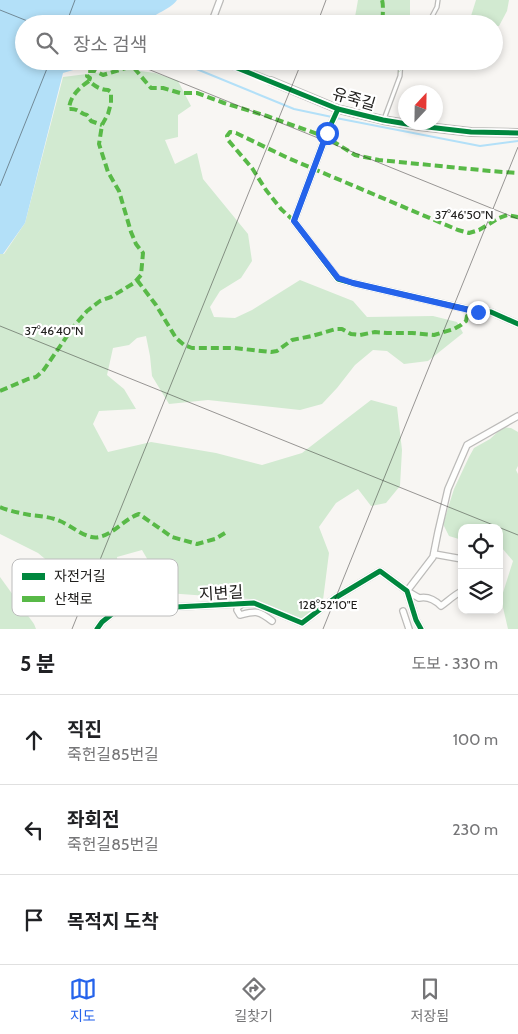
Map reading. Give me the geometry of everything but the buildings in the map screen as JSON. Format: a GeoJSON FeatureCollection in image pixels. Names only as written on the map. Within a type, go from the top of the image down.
{"type":"FeatureCollection","features":[{"type":"Feature","properties":{"kind":"street"},"geometry":{"type":"LineString","coordinates":[[214,15],[220,0]]}},
{"type":"Feature","properties":{"kind":"street","name":"유죽길"},"geometry":{"type":"LineString","coordinates":[[243,70],[271,81],[336,112],[419,126],[471,132],[518,133]]}},
{"type":"Feature","properties":{"kind":"street"},"geometry":{"type":"LineString","coordinates":[[336,112],[294,221],[338,278],[478,312],[491,312],[518,324]]}},
{"type":"Feature","properties":{"kind":"street"},"geometry":{"type":"LineString","coordinates":[[408,590],[433,557],[448,489],[467,445],[518,416]]}},
{"type":"Feature","properties":{"kind":"street"},"geometry":{"type":"LineString","coordinates":[[434,554],[458,558]]}},
{"type":"Feature","properties":{"kind":"street","name":"지변길"},"geometry":{"type":"LineString","coordinates":[[178,607],[254,604],[302,623],[335,598],[380,571],[408,590]]}},
{"type":"Feature","properties":{"kind":"street"},"geometry":{"type":"LineString","coordinates":[[408,590],[419,598],[425,596],[441,606],[458,593]]}},
{"type":"Feature","properties":{"kind":"street"},"geometry":{"type":"LineString","coordinates":[[408,590],[416,620],[421,629]]}},
{"type":"Feature","properties":{"kind":"street"},"geometry":{"type":"LineString","coordinates":[[242,604],[237,610],[240,615],[256,611],[272,621]]}},
{"type":"Feature","properties":{"kind":"street"},"geometry":{"type":"LineString","coordinates":[[403,611],[409,629]]}},
{"type":"Feature","properties":{"kind":"street","name":"지변길"},"geometry":{"type":"LineString","coordinates":[[97,629],[110,616]]}},
{"type":"Feature","properties":{"kind":"lane"},"geometry":{"type":"LineString","coordinates":[[433,15],[438,0]]}},
{"type":"Feature","properties":{"kind":"lane"},"geometry":{"type":"LineString","coordinates":[[383,120],[400,76],[400,70]]}},
{"type":"Feature","properties":{"kind":"green space"},"geometry":{"type":"Polygon","coordinates":[[[358,0],[410,0],[410,15],[355,15],[358,0]]]}},
{"type":"Feature","properties":{"kind":"green space"},"geometry":{"type":"Polygon","coordinates":[[[476,0],[509,0],[503,18],[503,15],[471,15],[476,0]]]}},
{"type":"Feature","properties":{"kind":"green space"},"geometry":{"type":"Polygon","coordinates":[[[133,70],[155,73],[178,81],[191,106],[178,115],[178,137],[165,140],[175,164],[197,153],[203,179],[248,234],[252,261],[241,278],[220,291],[210,307],[214,317],[235,318],[252,310],[300,280],[353,301],[367,317],[433,316],[457,322],[463,333],[428,361],[404,364],[387,351],[373,350],[355,365],[322,404],[300,410],[208,400],[169,404],[152,376],[146,336],[137,338],[129,345],[113,348],[107,375],[124,389],[136,409],[99,411],[93,424],[108,452],[151,442],[216,453],[262,465],[302,453],[371,400],[397,407],[402,450],[400,486],[386,503],[371,506],[358,489],[336,503],[319,527],[329,553],[323,600],[302,623],[249,599],[178,594],[178,559],[147,559],[142,550],[117,557],[117,559],[45,559],[38,553],[0,534],[0,254],[4,254],[25,223],[63,77],[133,70]]]}},
{"type":"Feature","properties":{"kind":"green space"},"geometry":{"type":"Polygon","coordinates":[[[503,427],[511,428],[518,432],[518,466],[516,470],[518,474],[518,629],[508,629],[503,608],[503,593],[513,561],[503,549],[503,524],[458,524],[458,539],[449,536],[443,524],[454,489],[469,457],[474,448],[490,439],[503,427]]]}},
{"type":"Feature","properties":{"kind":"green space"},"geometry":{"type":"Polygon","coordinates":[[[0,577],[12,594],[12,616],[28,616],[36,629],[0,629],[0,577]]]}},
{"type":"Feature","properties":{"kind":"water"},"geometry":{"type":"Polygon","coordinates":[[[0,0],[177,0],[157,15],[15,15],[15,70],[73,70],[63,73],[25,223],[3,254],[0,254],[0,0]]]}},
{"type":"Feature","properties":{"kind":"waterway"},"geometry":{"type":"LineString","coordinates":[[199,70],[294,109],[332,117]]}},
{"type":"Feature","properties":{"kind":"waterway"},"geometry":{"type":"LineString","coordinates":[[336,118],[480,146],[518,141]]}},
{"type":"Feature","properties":{"kind":"marked path"},"geometry":{"type":"LineString","coordinates":[[382,0],[383,15]]}},
{"type":"Feature","properties":{"kind":"marked path"},"geometry":{"type":"LineString","coordinates":[[0,391],[36,377],[43,371],[74,326],[87,311],[100,301],[111,297],[134,283],[141,275],[143,253],[136,244],[131,232],[119,191],[108,172],[99,144],[102,125],[111,103],[111,92],[98,87],[89,81],[90,78],[87,76],[88,71],[95,71],[103,75],[119,70]]}},
{"type":"Feature","properties":{"kind":"marked path"},"geometry":{"type":"LineString","coordinates":[[136,70],[151,88],[163,88],[180,93],[197,93],[326,137],[355,155],[379,160],[518,173]]}},
{"type":"Feature","properties":{"kind":"marked path"},"geometry":{"type":"LineString","coordinates":[[89,81],[76,93],[71,100],[69,109],[77,110],[87,115],[91,121],[102,125]]}},
{"type":"Feature","properties":{"kind":"marked path"},"geometry":{"type":"LineString","coordinates":[[294,221],[281,209],[252,168],[228,140],[227,136],[230,132],[458,230],[469,233],[479,230],[507,215],[518,217]]}},
{"type":"Feature","properties":{"kind":"marked path"},"geometry":{"type":"LineString","coordinates":[[137,280],[156,305],[176,338],[184,345],[192,348],[234,348],[271,352],[277,351],[292,340],[336,329],[360,335],[375,332],[434,335],[461,325],[466,321],[467,316],[472,317],[475,311]]}},
{"type":"Feature","properties":{"kind":"marked path"},"geometry":{"type":"LineString","coordinates":[[0,507],[18,513],[57,520],[85,535],[94,537],[109,533],[139,514],[172,537],[197,544],[215,539],[225,533]]}},
{"type":"Feature","properties":{"kind":"cycle path"},"geometry":{"type":"LineString","coordinates":[[242,70],[338,109],[383,120],[471,132],[518,133]]}},
{"type":"Feature","properties":{"kind":"cycle path"},"geometry":{"type":"LineString","coordinates":[[338,109],[294,221],[338,279],[475,311],[491,312],[518,324]]}},
{"type":"Feature","properties":{"kind":"cycle path"},"geometry":{"type":"LineString","coordinates":[[178,607],[254,603],[302,623],[335,598],[380,571],[407,591],[416,620],[421,629]]}},
{"type":"Feature","properties":{"kind":"cycle path"},"geometry":{"type":"LineString","coordinates":[[97,629],[110,616]]}},
{"type":"Feature","properties":{"kind":"route"},"geometry":{"type":"LineString","coordinates":[[327,133],[294,221],[338,278],[478,312]]}}]}
